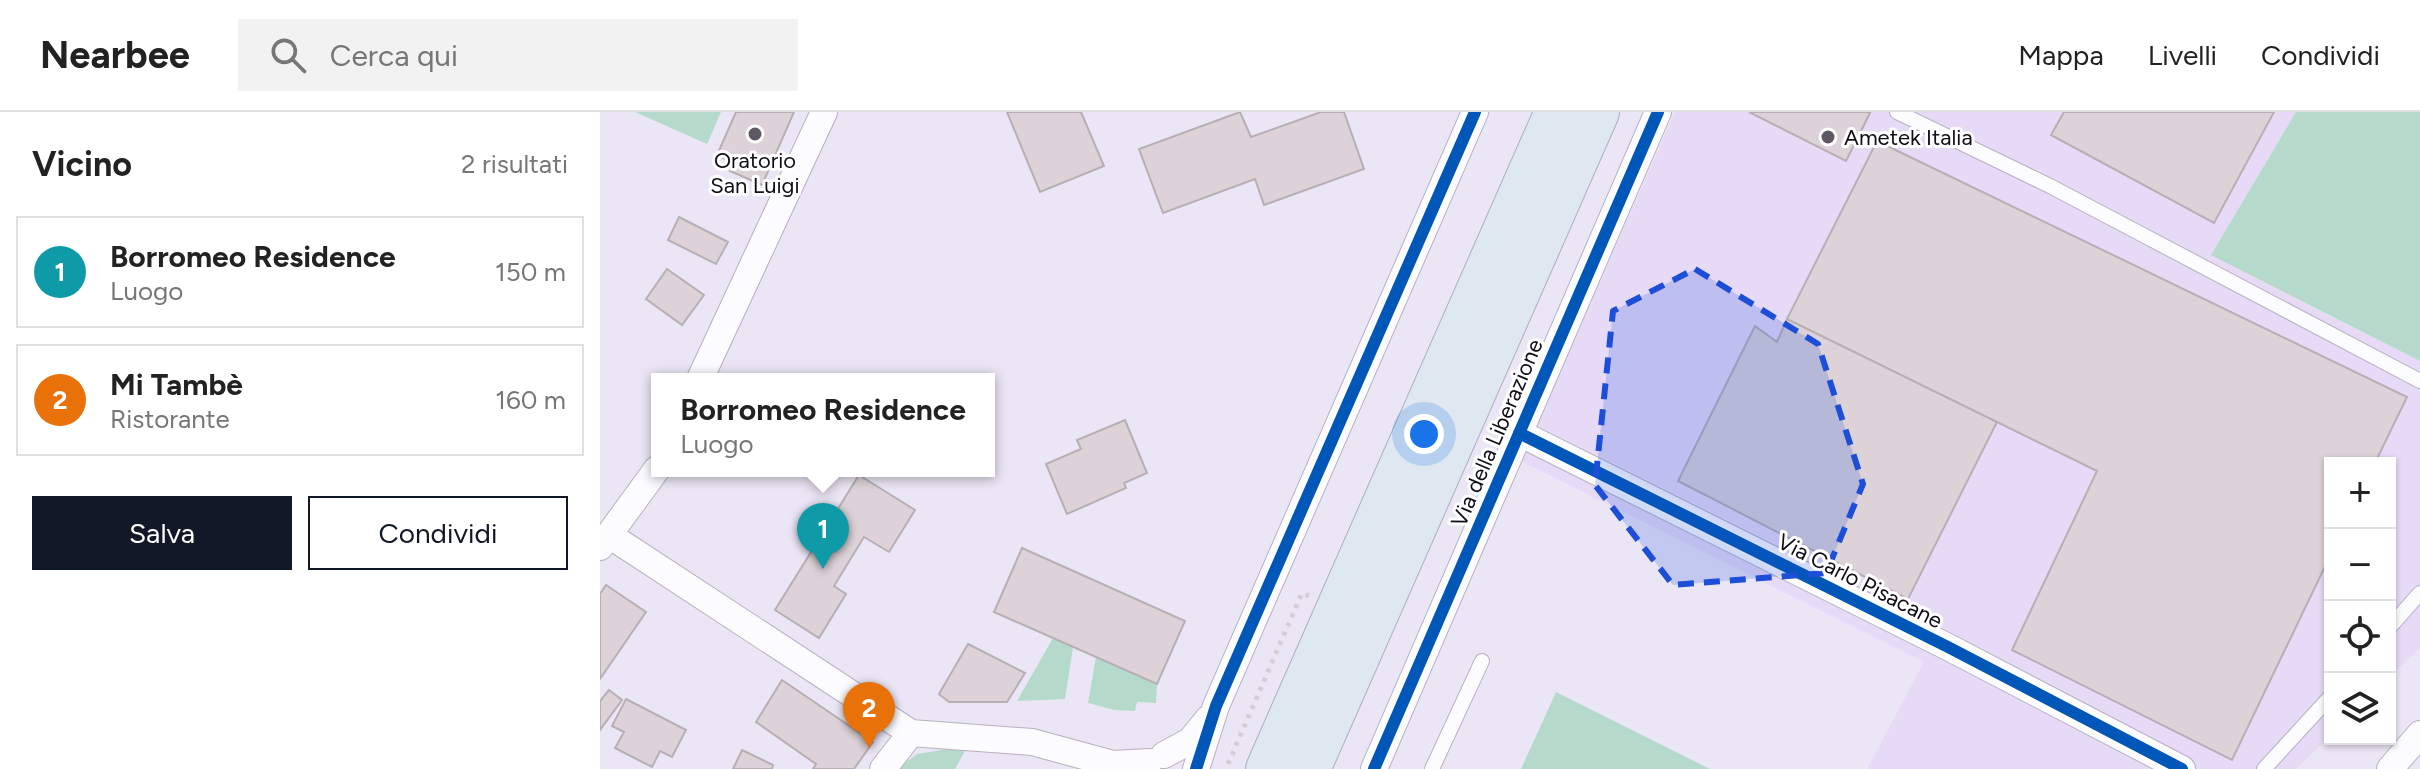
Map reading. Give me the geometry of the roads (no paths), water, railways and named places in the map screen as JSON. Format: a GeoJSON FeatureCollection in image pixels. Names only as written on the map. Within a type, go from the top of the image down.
{"type":"FeatureCollection","features":[{"type":"Feature","properties":{"kind":"highway"},"geometry":{"type":"LineString","coordinates":[[1268,769],[1557,112]]}},
{"type":"Feature","properties":{"kind":"highway"},"geometry":{"type":"LineString","coordinates":[[1308,769],[1597,112]]}},
{"type":"Feature","properties":{"kind":"street"},"geometry":{"type":"LineString","coordinates":[[703,373],[824,112]]}},
{"type":"Feature","properties":{"kind":"street"},"geometry":{"type":"LineString","coordinates":[[1196,769],[1216,706],[1475,112]]}},
{"type":"Feature","properties":{"kind":"street","name":"Via della Liberazione"},"geometry":{"type":"LineString","coordinates":[[1374,769],[1658,112]]}},
{"type":"Feature","properties":{"kind":"street","name":"Via Carlo Pisacane"},"geometry":{"type":"LineString","coordinates":[[1519,433],[1948,647],[2182,769]]}},
{"type":"Feature","properties":{"kind":"street"},"geometry":{"type":"LineString","coordinates":[[651,477],[605,541],[911,733],[1032,742],[1116,767],[1180,758],[1190,769]]}},
{"type":"Feature","properties":{"kind":"street"},"geometry":{"type":"LineString","coordinates":[[1152,762],[1190,741],[1216,706]]}},
{"type":"Feature","properties":{"kind":"street"},"geometry":{"type":"LineString","coordinates":[[883,769],[911,733]]}},
{"type":"Feature","properties":{"kind":"street"},"geometry":{"type":"LineString","coordinates":[[2390,769],[2420,734]]}},
{"type":"Feature","properties":{"kind":"lane"},"geometry":{"type":"LineString","coordinates":[[1897,112],[2050,186],[2420,381]]}},
{"type":"Feature","properties":{"kind":"lane"},"geometry":{"type":"LineString","coordinates":[[2396,620],[2420,593]]}},
{"type":"Feature","properties":{"kind":"lane"},"geometry":{"type":"LineString","coordinates":[[1432,769],[1482,661]]}},
{"type":"Feature","properties":{"kind":"lane"},"geometry":{"type":"LineString","coordinates":[[2264,769],[2324,704]]}},
{"type":"Feature","properties":{"kind":"place","name":"Oratorio San Luigi"},"geometry":{"type":"Point","coordinates":[755,134]}},
{"type":"Feature","properties":{"kind":"place","name":"Ametek Italia"},"geometry":{"type":"Point","coordinates":[1828,137]}},
{"type":"Feature","properties":{"kind":"place","name":"Borromeo Residence"},"geometry":{"type":"Point","coordinates":[823,569]}},
{"type":"Feature","properties":{"kind":"place","name":"Mi Tambè"},"geometry":{"type":"Point","coordinates":[869,748]}}]}
